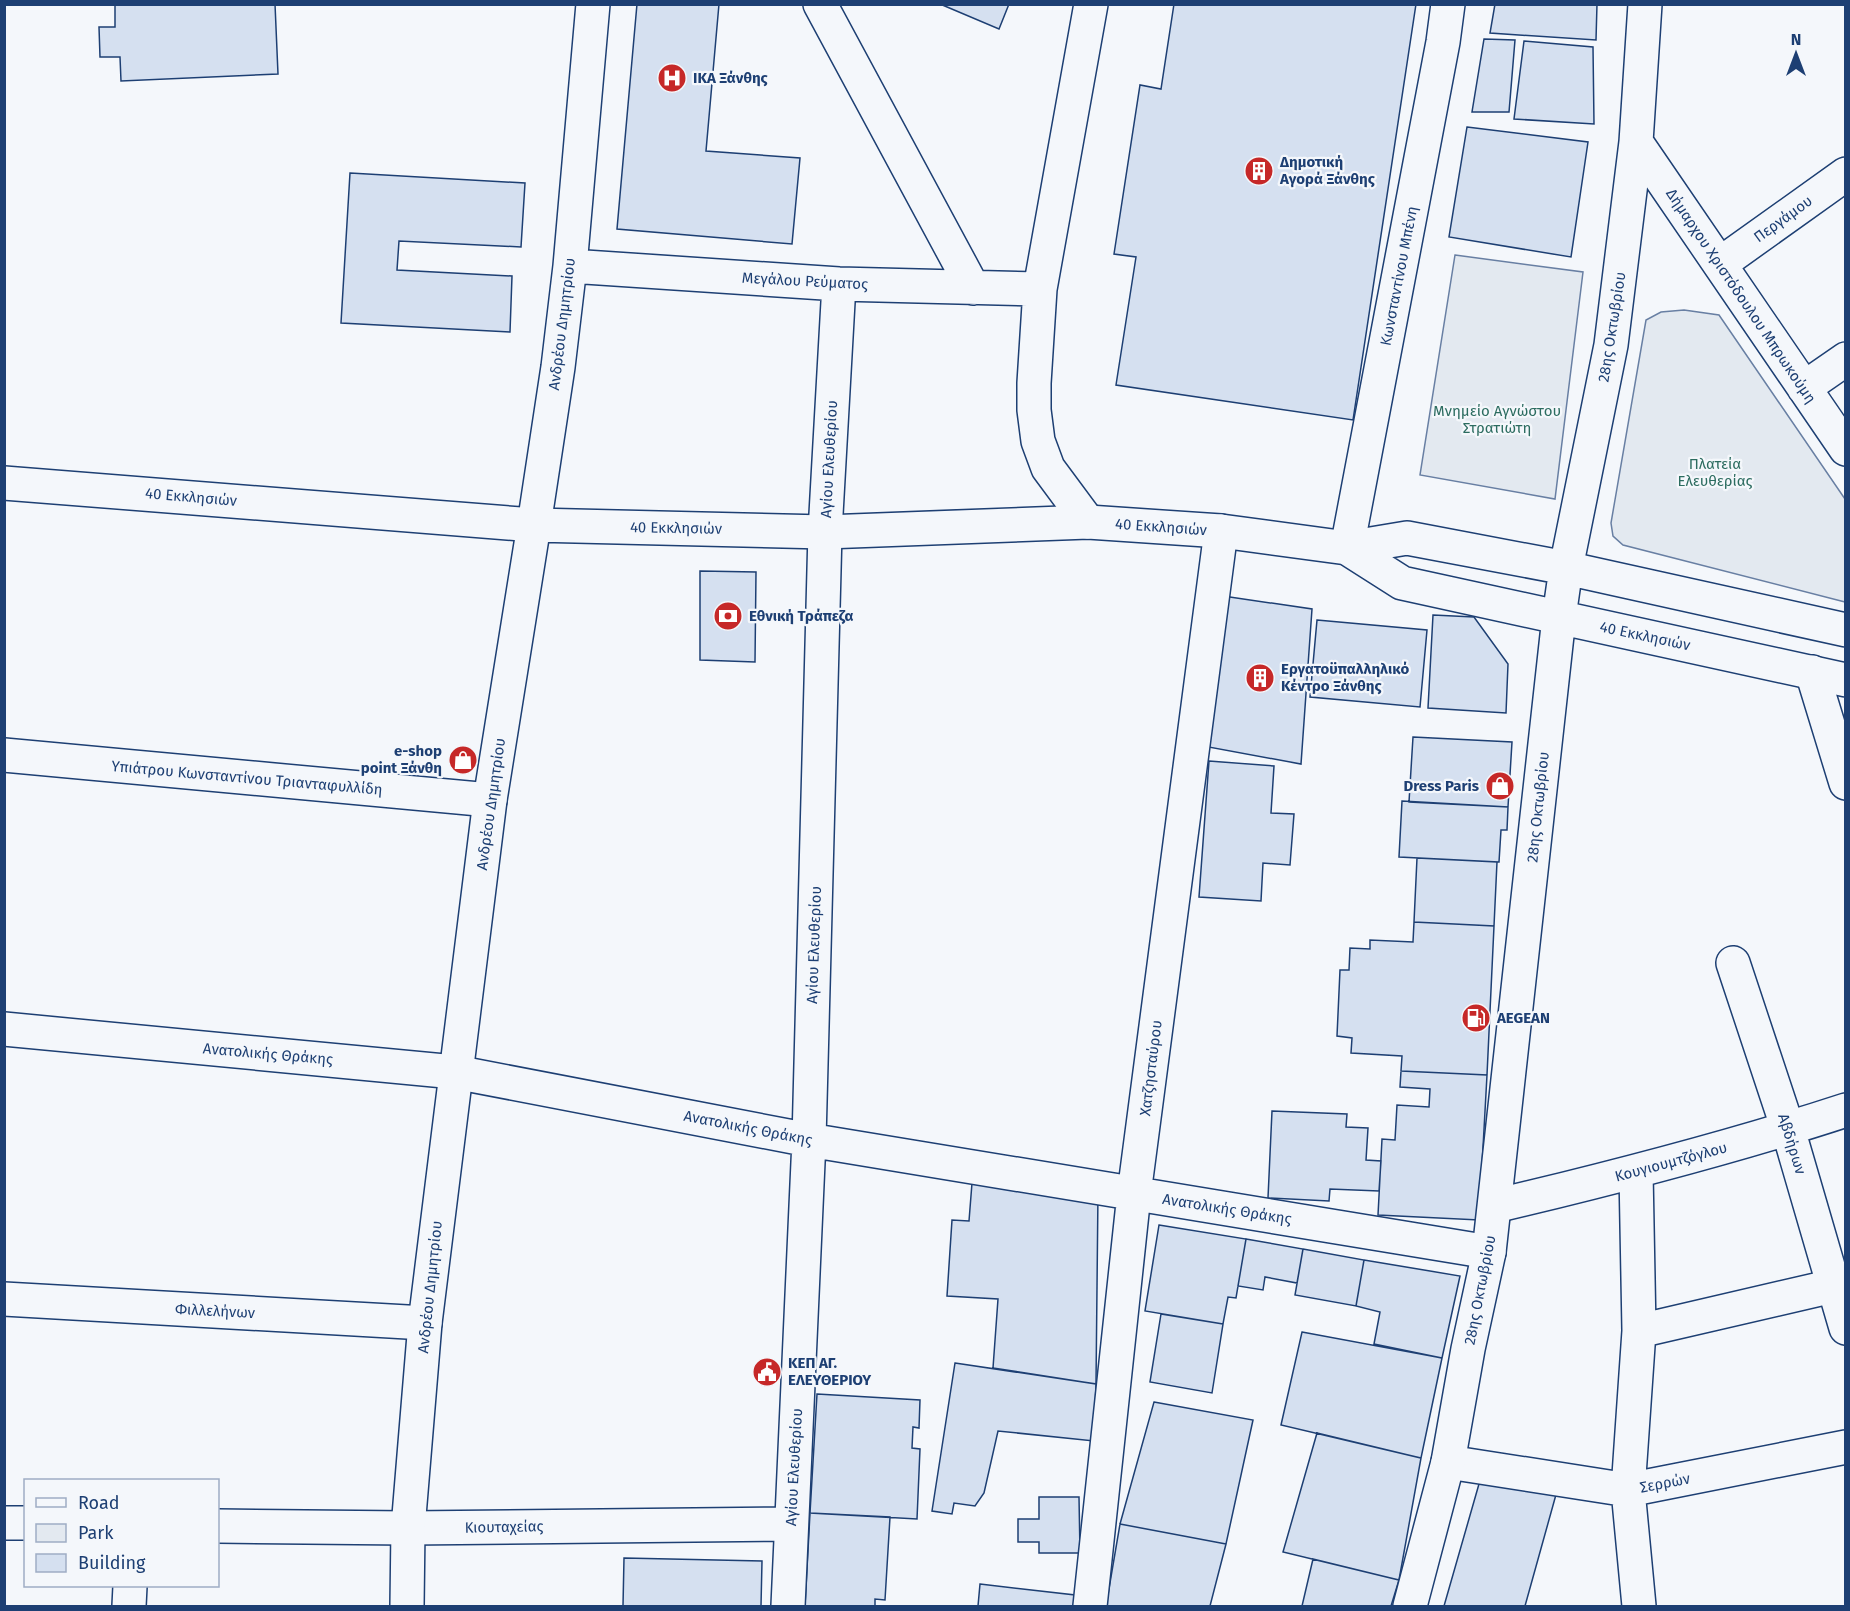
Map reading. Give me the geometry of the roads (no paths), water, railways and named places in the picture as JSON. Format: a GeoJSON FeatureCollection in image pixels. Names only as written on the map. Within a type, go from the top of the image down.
{"type":"FeatureCollection","features":[{"type":"Feature","properties":{"kind":"street","name":"Ανδρέου Δημητρίου"},"geometry":{"type":"LineString","coordinates":[[407,1606],[408,1528],[425,1323],[490,800],[558,367],[570,266],[593,4]]}},
{"type":"Feature","properties":{"kind":"street"},"geometry":{"type":"LineString","coordinates":[[820,4],[973,288]]}},
{"type":"Feature","properties":{"kind":"street"},"geometry":{"type":"LineString","coordinates":[[1088,522],[1048,468],[1038,441],[1034,410],[1034,383],[1040,289],[1091,4]]}},
{"type":"Feature","properties":{"kind":"street","name":"Κωνσταντίνου Μπένη"},"geometry":{"type":"LineString","coordinates":[[1347,548],[1443,42],[1448,4]]}},
{"type":"Feature","properties":{"kind":"street","name":"28ης Οκτωβρίου"},"geometry":{"type":"LineString","coordinates":[[1410,1606],[1449,1462],[1468,1349],[1489,1252],[1559,617],[1566,568],[1611,345],[1636,142],[1645,4]]}},
{"type":"Feature","properties":{"kind":"street","name":"Δήμαρχου Χριστόδουλου Μπρωκούμη"},"geometry":{"type":"LineString","coordinates":[[1636,142],[1845,449]]}},
{"type":"Feature","properties":{"kind":"street","name":"Περγάμου"},"geometry":{"type":"LineString","coordinates":[[1720,264],[1845,174]]}},
{"type":"Feature","properties":{"kind":"street","name":"Μεγάλου Ρεύματος"},"geometry":{"type":"LineString","coordinates":[[570,266],[839,284],[1040,289]]}},
{"type":"Feature","properties":{"kind":"street","name":"Αγίου Ελευθερίου"},"geometry":{"type":"LineString","coordinates":[[788,1606],[809,1140],[825,532],[839,284]]}},
{"type":"Feature","properties":{"kind":"street"},"geometry":{"type":"LineString","coordinates":[[1804,388],[1845,359]]}},
{"type":"Feature","properties":{"kind":"street","name":"40 Εκκλησιών"},"geometry":{"type":"LineString","coordinates":[[4,483],[534,525],[825,532],[1088,522],[1221,531],[1347,548],[1407,537],[1566,568],[1845,630]]}},
{"type":"Feature","properties":{"kind":"street","name":"Χατζησταύρου"},"geometry":{"type":"LineString","coordinates":[[1090,1606],[1134,1194],[1221,531]]}},
{"type":"Feature","properties":{"kind":"street","name":"40 Εκκλησιών"},"geometry":{"type":"LineString","coordinates":[[1347,548],[1402,583],[1845,680]]}},
{"type":"Feature","properties":{"kind":"street"},"geometry":{"type":"LineString","coordinates":[[1812,672],[1845,783]]}},
{"type":"Feature","properties":{"kind":"street","name":"Υπιάτρου Κωνσταντίνου Τριανταφυλλίδη"},"geometry":{"type":"LineString","coordinates":[[4,755],[490,800]]}},
{"type":"Feature","properties":{"kind":"street","name":"Αβδήρων"},"geometry":{"type":"LineString","coordinates":[[1733,963],[1840,1285],[1845,1328]]}},
{"type":"Feature","properties":{"kind":"street","name":"Ανατολικής Θράκης"},"geometry":{"type":"LineString","coordinates":[[4,1029],[455,1071],[809,1140],[1489,1252]]}},
{"type":"Feature","properties":{"kind":"street","name":"Κουγιουμτζόγλου"},"geometry":{"type":"LineString","coordinates":[[1495,1206],[1636,1172],[1788,1129],[1845,1110]]}},
{"type":"Feature","properties":{"kind":"street"},"geometry":{"type":"LineString","coordinates":[[1636,1172],[1640,1330],[1628,1490],[1639,1606]]}},
{"type":"Feature","properties":{"kind":"street"},"geometry":{"type":"LineString","coordinates":[[1640,1330],[1840,1285]]}},
{"type":"Feature","properties":{"kind":"street","name":"Φιλλελήνων"},"geometry":{"type":"LineString","coordinates":[[4,1299],[425,1323]]}},
{"type":"Feature","properties":{"kind":"street","name":"Σερρών"},"geometry":{"type":"LineString","coordinates":[[1449,1462],[1628,1490],[1845,1447]]}},
{"type":"Feature","properties":{"kind":"street"},"geometry":{"type":"LineString","coordinates":[[4,1523],[24,1523]]}},
{"type":"Feature","properties":{"kind":"street","name":"Κιουταχείας"},"geometry":{"type":"LineString","coordinates":[[219,1526],[408,1528],[791,1524]]}},
{"type":"Feature","properties":{"kind":"street"},"geometry":{"type":"LineString","coordinates":[[129,1606],[130,1587]]}},
{"type":"Feature","properties":{"kind":"place","name":"ΙΚΑ Ξάνθης"},"geometry":{"type":"Point","coordinates":[672,78]}},
{"type":"Feature","properties":{"kind":"place","name":"Δημοτική Αγορά Ξάνθης"},"geometry":{"type":"Point","coordinates":[1259,171]}},
{"type":"Feature","properties":{"kind":"place","name":"Εθνική Τράπεζα"},"geometry":{"type":"Point","coordinates":[728,616]}},
{"type":"Feature","properties":{"kind":"place","name":"Εργατοϋπαλληλικό Κέντρο Ξάνθης"},"geometry":{"type":"Point","coordinates":[1260,678]}},
{"type":"Feature","properties":{"kind":"place","name":"e-shop point Ξάνθη"},"geometry":{"type":"Point","coordinates":[463,760]}},
{"type":"Feature","properties":{"kind":"place","name":"Dress Paris"},"geometry":{"type":"Point","coordinates":[1500,786]}},
{"type":"Feature","properties":{"kind":"place","name":"AEGEAN"},"geometry":{"type":"Point","coordinates":[1476,1018]}},
{"type":"Feature","properties":{"kind":"place","name":"ΚΕΠ ΑΓ. ΕΛΕΥΘΕΡΙΟΥ"},"geometry":{"type":"Point","coordinates":[767,1372]}},
{"type":"Feature","properties":{"kind":"park label","name":"Μνημείο Αγνώστου Στρατιώτη"},"geometry":{"type":"Point","coordinates":[1497,420]}},
{"type":"Feature","properties":{"kind":"park label","name":"Πλατεία Ελευθερίας"},"geometry":{"type":"Point","coordinates":[1715,472]}}]}
